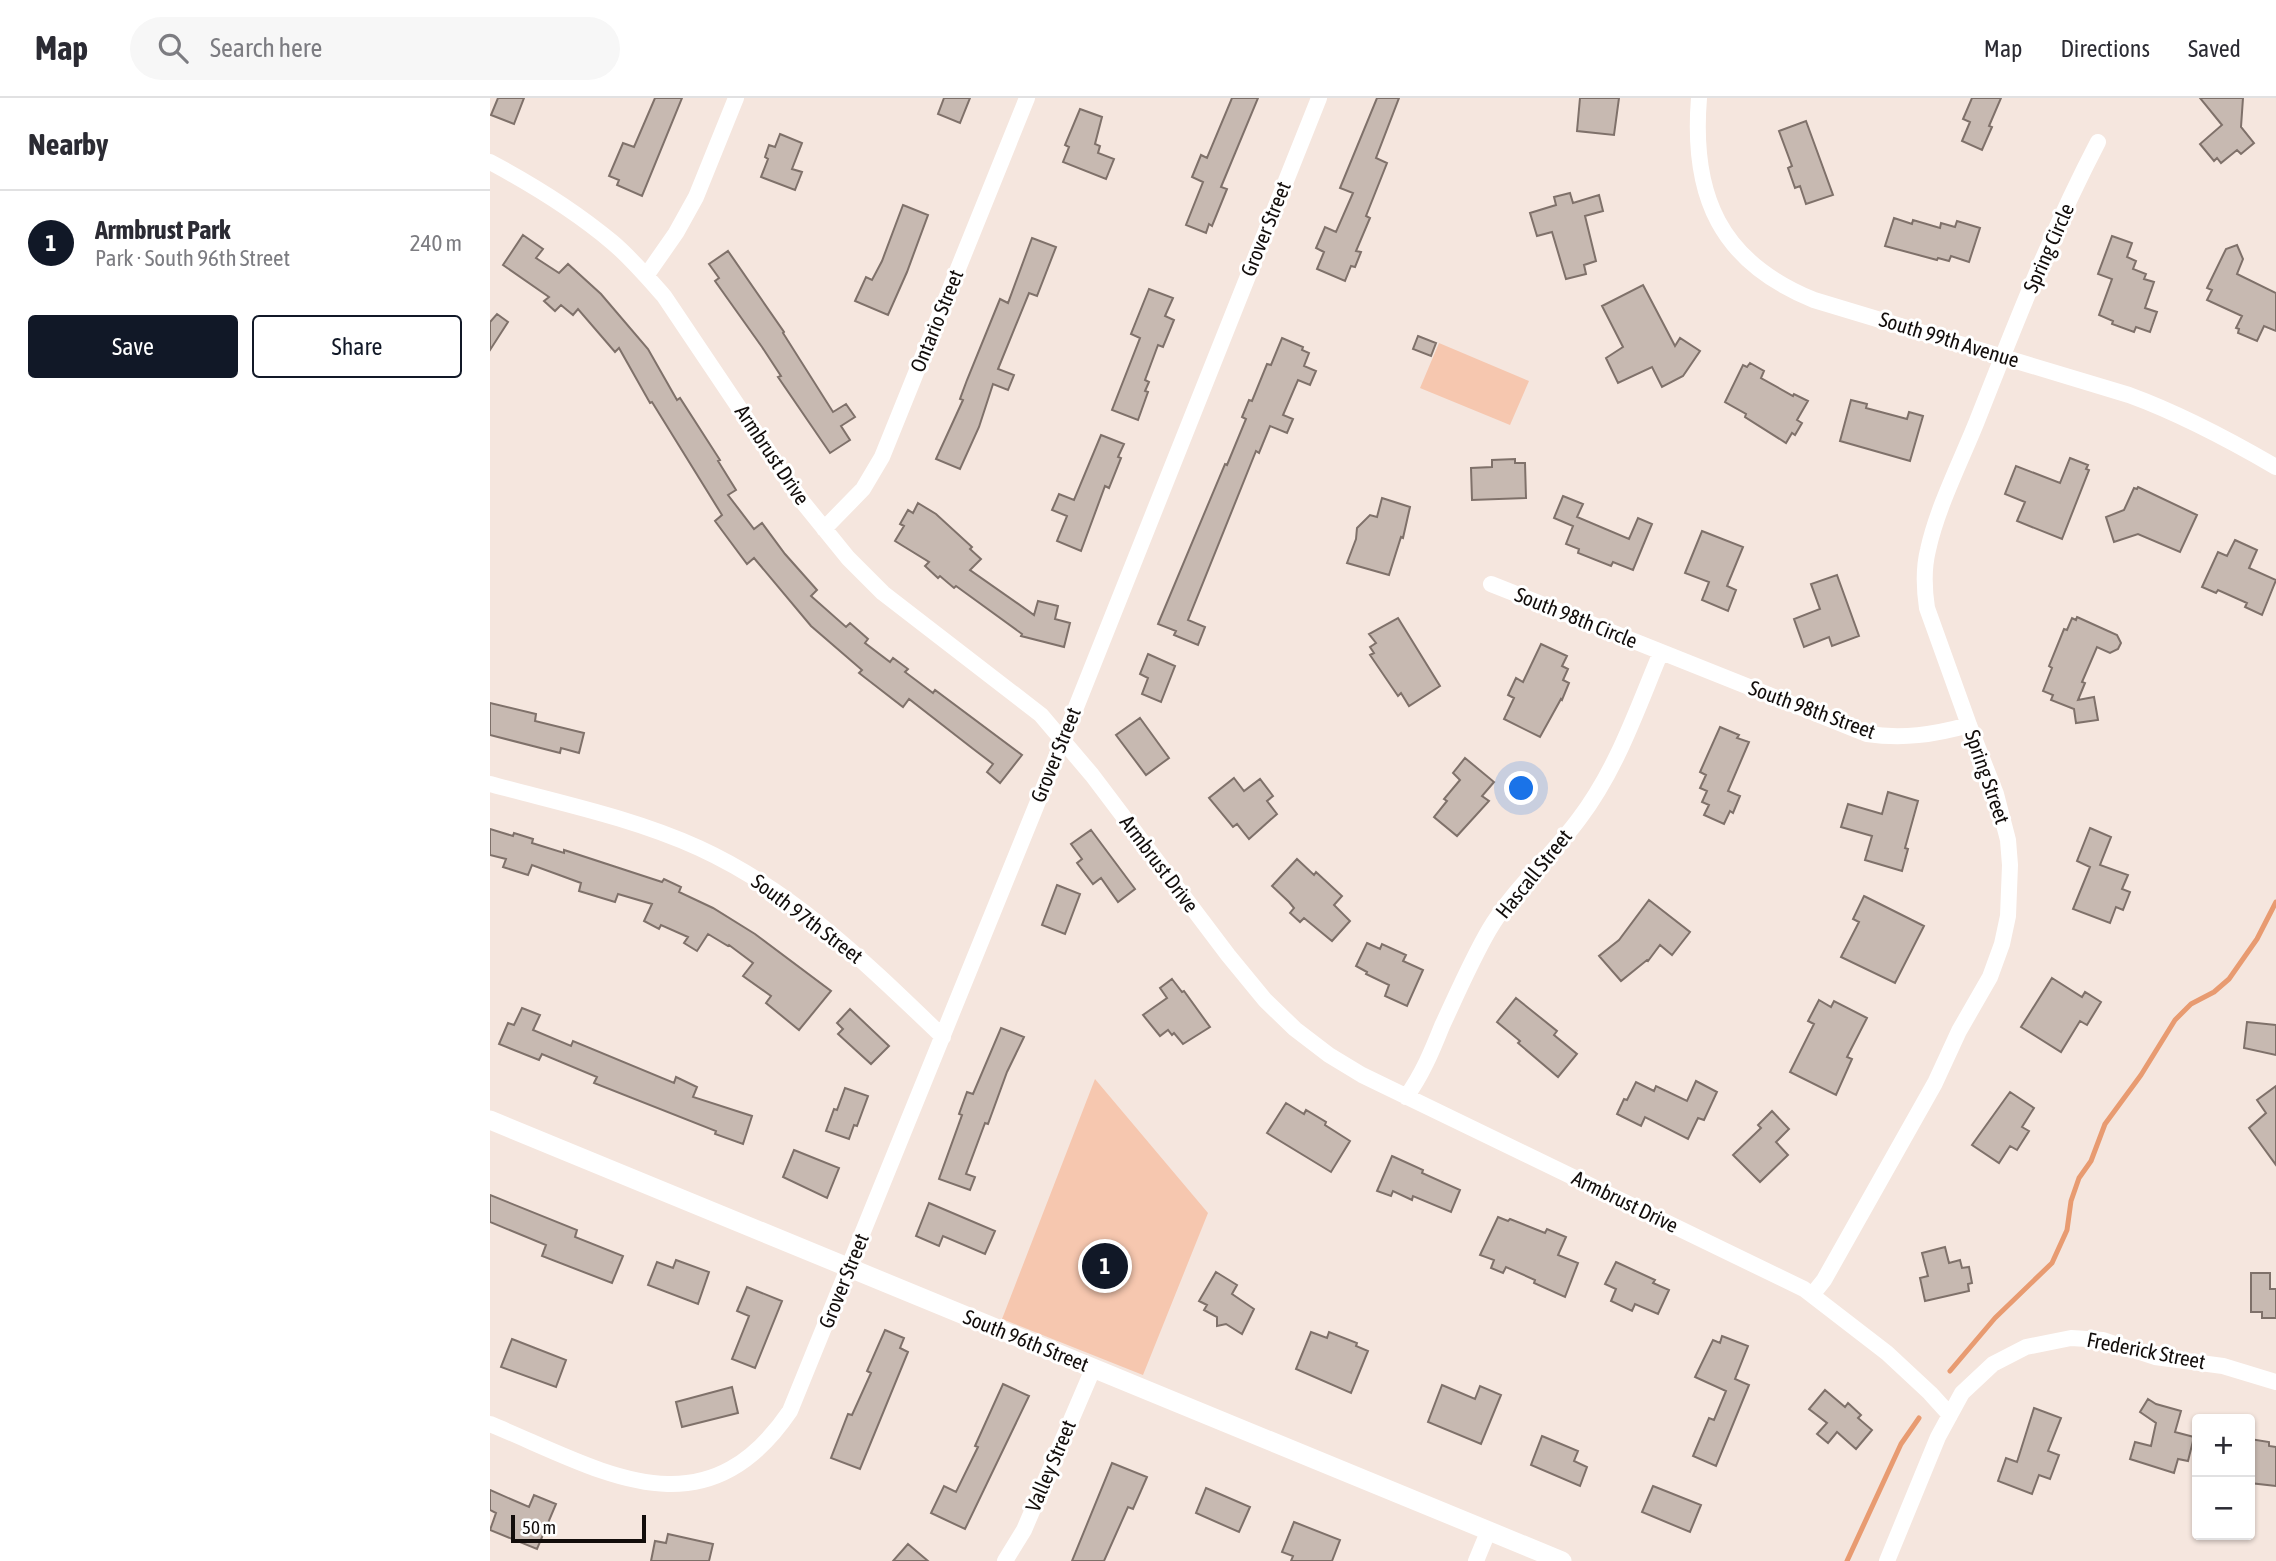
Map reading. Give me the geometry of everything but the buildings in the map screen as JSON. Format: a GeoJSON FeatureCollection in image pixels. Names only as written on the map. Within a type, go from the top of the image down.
{"type":"FeatureCollection","features":[{"type":"Feature","properties":{"kind":"street"},"geometry":{"type":"LineString","coordinates":[[646,276],[676,233],[696,197],[736,98]]}},
{"type":"Feature","properties":{"kind":"street","name":"Ontario Street"},"geometry":{"type":"LineString","coordinates":[[824,529],[863,489],[882,457],[1027,98]]}},
{"type":"Feature","properties":{"kind":"street","name":"Grover Street"},"geometry":{"type":"LineString","coordinates":[[490,1424],[617,1476],[665,1485],[705,1479],[742,1462],[755,1453],[776,1431],[790,1411],[1063,740],[1319,98]]}},
{"type":"Feature","properties":{"kind":"street","name":"South 99th Avenue"},"geometry":{"type":"LineString","coordinates":[[1699,98],[1697,139],[1700,168],[1710,205],[1724,231],[1742,253],[1766,275],[1790,290],[1814,300],[2129,394],[2169,409],[2276,467]]}},
{"type":"Feature","properties":{"kind":"street","name":"Spring Circle"},"geometry":{"type":"LineString","coordinates":[[2003,356],[2081,175],[2098,142]]}},
{"type":"Feature","properties":{"kind":"street","name":"Armbrust Drive"},"geometry":{"type":"LineString","coordinates":[[490,162],[566,207],[613,243],[646,276],[664,296],[801,500],[848,558],[883,593],[1041,715],[1093,775],[1228,955],[1265,1000],[1296,1029],[1362,1076],[1804,1289],[1887,1353],[1950,1415]]}},
{"type":"Feature","properties":{"kind":"street","name":"Spring Street"},"geometry":{"type":"LineString","coordinates":[[1812,1295],[1824,1280],[1935,1083],[1959,1031],[1990,977],[2002,944],[2010,891],[2008,840],[1997,794],[1927,608],[1924,567],[1933,531],[2003,356]]}},
{"type":"Feature","properties":{"kind":"street","name":"South 98th Circle"},"geometry":{"type":"LineString","coordinates":[[1490,584],[1661,652]]}},
{"type":"Feature","properties":{"kind":"street","name":"South 98th Street"},"geometry":{"type":"LineString","coordinates":[[1661,652],[1867,734],[1892,738],[1914,737],[1969,724]]}},
{"type":"Feature","properties":{"kind":"street","name":"Hascall Street"},"geometry":{"type":"LineString","coordinates":[[1406,1097],[1422,1072],[1467,970],[1491,927],[1517,891],[1578,820],[1605,780],[1661,652]]}},
{"type":"Feature","properties":{"kind":"street","name":"South 97th Street"},"geometry":{"type":"LineString","coordinates":[[490,784],[649,828],[699,848],[742,870],[823,925],[943,1037]]}},
{"type":"Feature","properties":{"kind":"street","name":"South 96th Street"},"geometry":{"type":"LineString","coordinates":[[490,1120],[1562,1561]]}},
{"type":"Feature","properties":{"kind":"street","name":"Frederick Street"},"geometry":{"type":"LineString","coordinates":[[1887,1561],[1938,1437],[1962,1393],[1993,1364],[2026,1347],[2071,1338],[2103,1340],[2174,1360],[2223,1366],[2276,1382]]}},
{"type":"Feature","properties":{"kind":"street","name":"Valley Street"},"geometry":{"type":"LineString","coordinates":[[1005,1561],[1024,1530],[1093,1368]]}},
{"type":"Feature","properties":{"kind":"street"},"geometry":{"type":"LineString","coordinates":[[1476,1561],[1488,1532]]}},
{"type":"Feature","properties":{"kind":"shaded area"},"geometry":{"type":"Polygon","coordinates":[[[1439,343],[1529,381],[1510,425],[1420,388],[1439,343]]]}},
{"type":"Feature","properties":{"kind":"shaded area"},"geometry":{"type":"Polygon","coordinates":[[[1095,1079],[1208,1213],[1143,1375],[1002,1319],[1095,1079]]]}},
{"type":"Feature","properties":{"kind":"waterway"},"geometry":{"type":"LineString","coordinates":[[1950,1371],[1995,1318],[2052,1263],[2067,1230],[2071,1201],[2079,1178],[2091,1161],[2105,1124],[2141,1075],[2175,1020],[2191,1004],[2214,992],[2229,979],[2257,939],[2276,902]]}},
{"type":"Feature","properties":{"kind":"waterway"},"geometry":{"type":"LineString","coordinates":[[1847,1561],[1901,1444],[1919,1418]]}},
{"type":"Feature","properties":{"kind":"place","name":"Armbrust Park"},"geometry":{"type":"Point","coordinates":[1105,1266]}}]}
